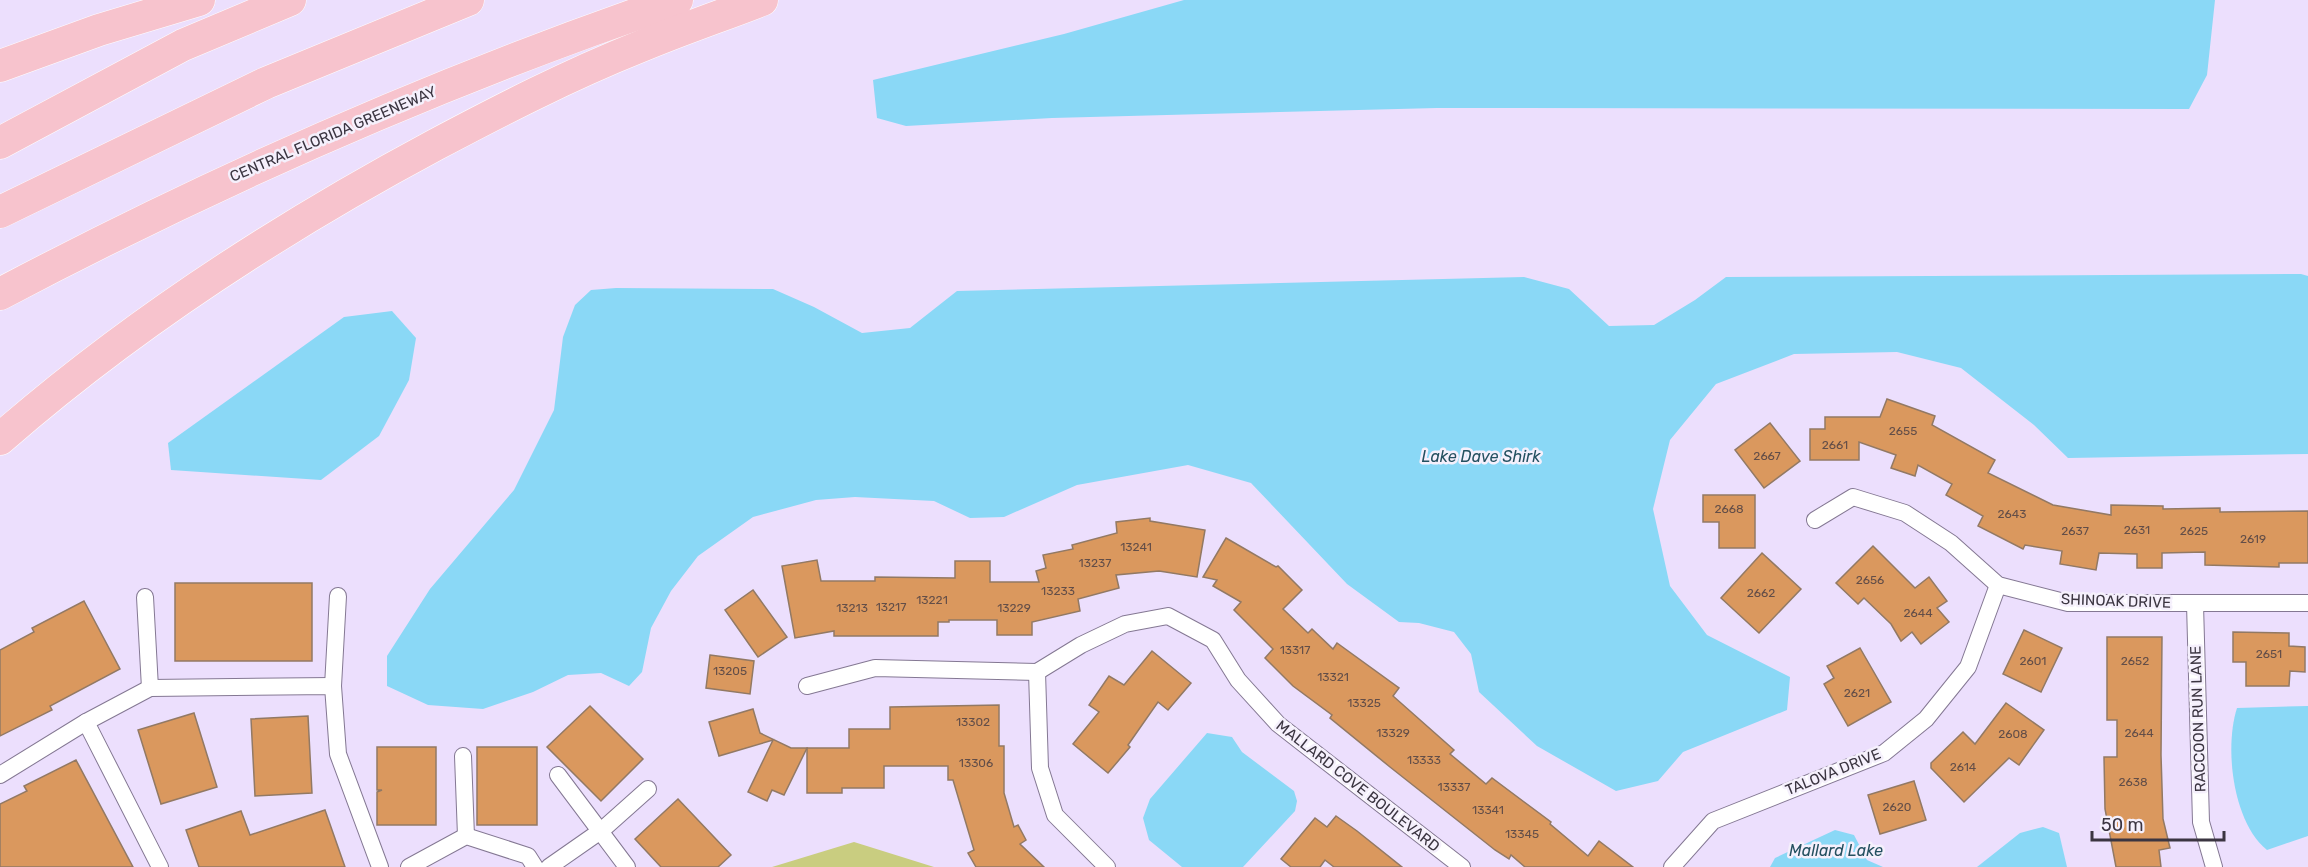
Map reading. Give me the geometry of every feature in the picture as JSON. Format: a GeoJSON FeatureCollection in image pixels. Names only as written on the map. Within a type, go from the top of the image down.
{"type":"FeatureCollection","features":[{"type":"Feature","properties":{"kind":"highway"},"geometry":{"type":"LineString","coordinates":[[0,66],[99,30],[198,0]]}},
{"type":"Feature","properties":{"kind":"highway"},"geometry":{"type":"LineString","coordinates":[[0,143],[183,45],[290,0]]}},
{"type":"Feature","properties":{"kind":"highway"},"geometry":{"type":"LineString","coordinates":[[0,212],[266,83],[468,0]]}},
{"type":"Feature","properties":{"kind":"highway","name":"CENTRAL FLORIDA GREENEWAY"},"geometry":{"type":"LineString","coordinates":[[0,294],[124,230],[305,144],[470,76],[677,0]]}},
{"type":"Feature","properties":{"kind":"highway"},"geometry":{"type":"LineString","coordinates":[[0,439],[46,399],[180,298],[340,196],[498,111],[638,47],[762,0]]}},
{"type":"Feature","properties":{"kind":"street","name":"SHINOAK DRIVE"},"geometry":{"type":"LineString","coordinates":[[1815,520],[1853,497],[1905,513],[1951,543],[1998,585],[2068,603],[2308,603]]}},
{"type":"Feature","properties":{"kind":"street","name":"TALOVA DRIVE"},"geometry":{"type":"LineString","coordinates":[[1672,867],[1713,821],[1884,753],[1926,719],[1968,667],[1998,585]]}},
{"type":"Feature","properties":{"kind":"street"},"geometry":{"type":"LineString","coordinates":[[338,596],[333,686],[338,754],[380,867]]}},
{"type":"Feature","properties":{"kind":"street"},"geometry":{"type":"LineString","coordinates":[[145,597],[150,688]]}},
{"type":"Feature","properties":{"kind":"street","name":"RACCOON RUN LANE"},"geometry":{"type":"LineString","coordinates":[[2194,604],[2200,822],[2214,867]]}},
{"type":"Feature","properties":{"kind":"street","name":"MALLARD COVE BOULEVARD"},"geometry":{"type":"LineString","coordinates":[[1037,672],[1081,645],[1125,624],[1168,616],[1213,640],[1238,680],[1278,724],[1462,867]]}},
{"type":"Feature","properties":{"kind":"street"},"geometry":{"type":"LineString","coordinates":[[807,686],[875,668],[1037,672],[1040,768],[1055,815],[1107,867]]}},
{"type":"Feature","properties":{"kind":"street"},"geometry":{"type":"LineString","coordinates":[[3,767],[150,688],[333,686]]}},
{"type":"Feature","properties":{"kind":"street"},"geometry":{"type":"LineString","coordinates":[[86,722],[160,867]]}},
{"type":"Feature","properties":{"kind":"street"},"geometry":{"type":"LineString","coordinates":[[463,756],[465,836]]}},
{"type":"Feature","properties":{"kind":"street"},"geometry":{"type":"LineString","coordinates":[[558,775],[602,830],[627,867]]}},
{"type":"Feature","properties":{"kind":"street"},"geometry":{"type":"LineString","coordinates":[[549,867],[602,830],[648,789]]}},
{"type":"Feature","properties":{"kind":"street"},"geometry":{"type":"LineString","coordinates":[[409,867],[465,836],[528,856],[536,867]]}},
{"type":"Feature","properties":{"kind":"green space"},"geometry":{"type":"Polygon","coordinates":[[[854,842],[934,867],[772,867],[854,842]]]}},
{"type":"Feature","properties":{"kind":"water"},"geometry":{"type":"Polygon","coordinates":[[[1184,0],[2215,0],[2207,75],[2189,109],[1437,108],[1052,118],[906,126],[877,118],[873,80],[1064,34],[1184,0]]]}},
{"type":"Feature","properties":{"kind":"water","name":"Lake Dave Shirk"},"geometry":{"type":"Polygon","coordinates":[[[2301,274],[2308,276],[2308,454],[2068,458],[2034,425],[1961,368],[1897,352],[1794,354],[1716,384],[1670,440],[1653,509],[1670,586],[1707,635],[1790,677],[1787,710],[1683,752],[1658,781],[1616,791],[1537,746],[1479,692],[1471,654],[1454,632],[1419,623],[1399,622],[1347,584],[1251,483],[1188,465],[1077,485],[1004,517],[970,518],[934,501],[855,497],[816,500],[753,517],[698,556],[671,591],[651,628],[642,672],[629,686],[601,673],[568,675],[533,692],[483,709],[428,705],[387,686],[387,656],[430,589],[514,490],[554,410],[563,337],[575,305],[591,290],[616,288],[773,289],[814,307],[862,333],[910,328],[957,291],[1524,277],[1569,289],[1609,326],[1654,325],[1695,300],[1726,277],[2301,274]]]}},
{"type":"Feature","properties":{"kind":"water"},"geometry":{"type":"Polygon","coordinates":[[[392,311],[416,338],[409,380],[379,436],[321,480],[171,470],[168,443],[344,317],[392,311]]]}},
{"type":"Feature","properties":{"kind":"water"},"geometry":{"type":"Polygon","coordinates":[[[2308,706],[2308,836],[2267,850],[2255,838],[2246,822],[2234,784],[2231,743],[2237,708],[2308,706]]]}},
{"type":"Feature","properties":{"kind":"water"},"geometry":{"type":"Polygon","coordinates":[[[1207,733],[1232,737],[1242,752],[1294,791],[1297,801],[1295,811],[1243,867],[1182,867],[1149,840],[1143,818],[1150,799],[1207,733]]]}},
{"type":"Feature","properties":{"kind":"water"},"geometry":{"type":"Polygon","coordinates":[[[2043,827],[2059,833],[2067,867],[1977,867],[2020,833],[2043,827]]]}},
{"type":"Feature","properties":{"kind":"water","name":"Mallard Lake"},"geometry":{"type":"Polygon","coordinates":[[[1835,830],[1854,835],[1867,860],[1883,867],[1770,867],[1775,858],[1835,830]]]}},
{"type":"Feature","properties":{"kind":"building"},"geometry":{"type":"Polygon","coordinates":[[[1887,399],[1935,416],[1932,425],[1995,460],[1988,473],[2053,505],[2111,515],[2111,505],[2163,506],[2163,509],[2220,508],[2220,512],[2308,511],[2308,563],[2279,563],[2279,567],[2205,565],[2205,552],[2162,553],[2162,568],[2137,568],[2137,554],[2099,553],[2096,570],[2060,564],[2062,551],[2025,545],[2023,549],[1978,526],[1983,516],[1946,495],[1952,484],[1918,465],[1915,476],[1891,468],[1896,455],[1859,442],[1859,460],[1810,460],[1810,429],[1825,429],[1825,417],[1880,417],[1887,399]]]}},
{"type":"Feature","properties":{"kind":"building"},"geometry":{"type":"Polygon","coordinates":[[[1770,423],[1800,461],[1764,488],[1735,450],[1770,423]]]}},
{"type":"Feature","properties":{"kind":"building"},"geometry":{"type":"Polygon","coordinates":[[[1703,495],[1755,495],[1755,548],[1719,548],[1719,522],[1703,522],[1703,495]]]}},
{"type":"Feature","properties":{"kind":"building"},"geometry":{"type":"Polygon","coordinates":[[[1150,518],[1150,521],[1205,530],[1197,577],[1159,571],[1116,575],[1119,588],[1078,599],[1080,611],[1032,622],[1032,635],[997,635],[997,620],[949,620],[949,622],[938,622],[938,636],[834,636],[834,631],[795,638],[782,566],[817,560],[821,581],[875,581],[875,577],[955,578],[955,561],[990,561],[990,582],[1039,582],[1036,571],[1046,568],[1043,555],[1073,549],[1072,545],[1117,533],[1116,522],[1150,518]]]}},
{"type":"Feature","properties":{"kind":"building"},"geometry":{"type":"Polygon","coordinates":[[[1226,538],[1276,567],[1278,566],[1302,590],[1283,609],[1308,633],[1312,629],[1333,649],[1337,643],[1399,688],[1393,696],[1454,750],[1450,754],[1486,784],[1492,778],[1551,822],[1550,824],[1588,856],[1599,841],[1633,867],[1525,867],[1511,855],[1509,859],[1495,850],[1390,767],[1330,718],[1332,715],[1293,686],[1265,658],[1273,649],[1234,610],[1241,602],[1213,586],[1217,580],[1203,577],[1226,538]]]}},
{"type":"Feature","properties":{"kind":"building"},"geometry":{"type":"Polygon","coordinates":[[[1873,546],[1915,588],[1929,577],[1947,601],[1937,608],[1949,622],[1921,644],[1912,632],[1901,641],[1891,624],[1864,598],[1858,604],[1836,583],[1873,546]]]}},
{"type":"Feature","properties":{"kind":"building"},"geometry":{"type":"Polygon","coordinates":[[[1762,553],[1801,589],[1759,633],[1721,598],[1762,553]]]}},
{"type":"Feature","properties":{"kind":"building"},"geometry":{"type":"Polygon","coordinates":[[[175,583],[312,583],[312,661],[175,661],[175,583]]]}},
{"type":"Feature","properties":{"kind":"building"},"geometry":{"type":"Polygon","coordinates":[[[753,590],[787,637],[758,657],[725,610],[753,590]]]}},
{"type":"Feature","properties":{"kind":"building"},"geometry":{"type":"Polygon","coordinates":[[[84,601],[120,669],[50,706],[52,710],[0,736],[0,650],[34,632],[32,628],[84,601]]]}},
{"type":"Feature","properties":{"kind":"building"},"geometry":{"type":"Polygon","coordinates":[[[2024,630],[2062,648],[2041,692],[2003,674],[2024,630]]]}},
{"type":"Feature","properties":{"kind":"building"},"geometry":{"type":"Polygon","coordinates":[[[2233,632],[2289,633],[2289,646],[2305,647],[2305,672],[2290,671],[2289,686],[2246,686],[2246,662],[2233,662],[2233,632]]]}},
{"type":"Feature","properties":{"kind":"building"},"geometry":{"type":"Polygon","coordinates":[[[2107,637],[2162,637],[2163,819],[2170,848],[2159,850],[2161,867],[2116,867],[2105,809],[2104,757],[2117,757],[2117,720],[2107,720],[2107,637]]]}},
{"type":"Feature","properties":{"kind":"building"},"geometry":{"type":"Polygon","coordinates":[[[1860,648],[1891,702],[1848,726],[1824,684],[1834,678],[1827,666],[1860,648]]]}},
{"type":"Feature","properties":{"kind":"building"},"geometry":{"type":"Polygon","coordinates":[[[1152,651],[1191,683],[1168,710],[1158,702],[1128,745],[1130,747],[1108,773],[1073,744],[1099,712],[1089,705],[1109,676],[1124,685],[1152,651]]]}},
{"type":"Feature","properties":{"kind":"building"},"geometry":{"type":"Polygon","coordinates":[[[710,655],[754,661],[750,694],[706,688],[710,655]]]}},
{"type":"Feature","properties":{"kind":"building"},"geometry":{"type":"Polygon","coordinates":[[[2006,703],[2044,730],[2019,765],[2009,758],[1964,802],[1931,768],[1931,763],[1963,732],[1975,744],[2006,703]]]}},
{"type":"Feature","properties":{"kind":"building"},"geometry":{"type":"Polygon","coordinates":[[[999,705],[999,746],[1004,746],[1004,793],[1014,827],[1018,825],[1026,840],[1020,844],[1044,867],[976,867],[968,853],[974,850],[953,780],[948,780],[948,766],[884,766],[884,788],[842,788],[842,793],[807,793],[807,748],[849,748],[849,729],[890,729],[890,707],[999,705]]]}},
{"type":"Feature","properties":{"kind":"building"},"geometry":{"type":"Polygon","coordinates":[[[590,706],[643,759],[601,801],[547,747],[590,706]]]}},
{"type":"Feature","properties":{"kind":"building"},"geometry":{"type":"Polygon","coordinates":[[[753,709],[760,733],[791,748],[807,748],[784,795],[772,790],[767,801],[748,792],[773,740],[719,756],[709,722],[753,709]]]}},
{"type":"Feature","properties":{"kind":"building"},"geometry":{"type":"Polygon","coordinates":[[[194,713],[217,787],[161,804],[138,730],[194,713]]]}},
{"type":"Feature","properties":{"kind":"building"},"geometry":{"type":"Polygon","coordinates":[[[308,716],[312,793],[255,796],[251,719],[308,716]]]}},
{"type":"Feature","properties":{"kind":"building"},"geometry":{"type":"Polygon","coordinates":[[[377,747],[436,747],[436,825],[377,825],[377,792],[382,790],[377,790],[377,747]]]}},
{"type":"Feature","properties":{"kind":"building"},"geometry":{"type":"Polygon","coordinates":[[[477,747],[537,747],[537,825],[477,825],[477,747]]]}},
{"type":"Feature","properties":{"kind":"building"},"geometry":{"type":"Polygon","coordinates":[[[76,760],[133,867],[0,867],[0,804],[27,791],[24,786],[76,760]]]}},
{"type":"Feature","properties":{"kind":"building"},"geometry":{"type":"Polygon","coordinates":[[[1914,781],[1926,820],[1880,834],[1868,795],[1914,781]]]}},
{"type":"Feature","properties":{"kind":"building"},"geometry":{"type":"Polygon","coordinates":[[[678,799],[731,855],[718,867],[661,867],[635,839],[678,799]]]}},
{"type":"Feature","properties":{"kind":"building"},"geometry":{"type":"Polygon","coordinates":[[[325,810],[345,867],[199,867],[186,830],[241,811],[250,835],[325,810]]]}},
{"type":"Feature","properties":{"kind":"building"},"geometry":{"type":"Polygon","coordinates":[[[1336,816],[1402,867],[1334,867],[1325,860],[1320,867],[1291,867],[1281,859],[1315,818],[1327,827],[1336,816]]]}}]}
